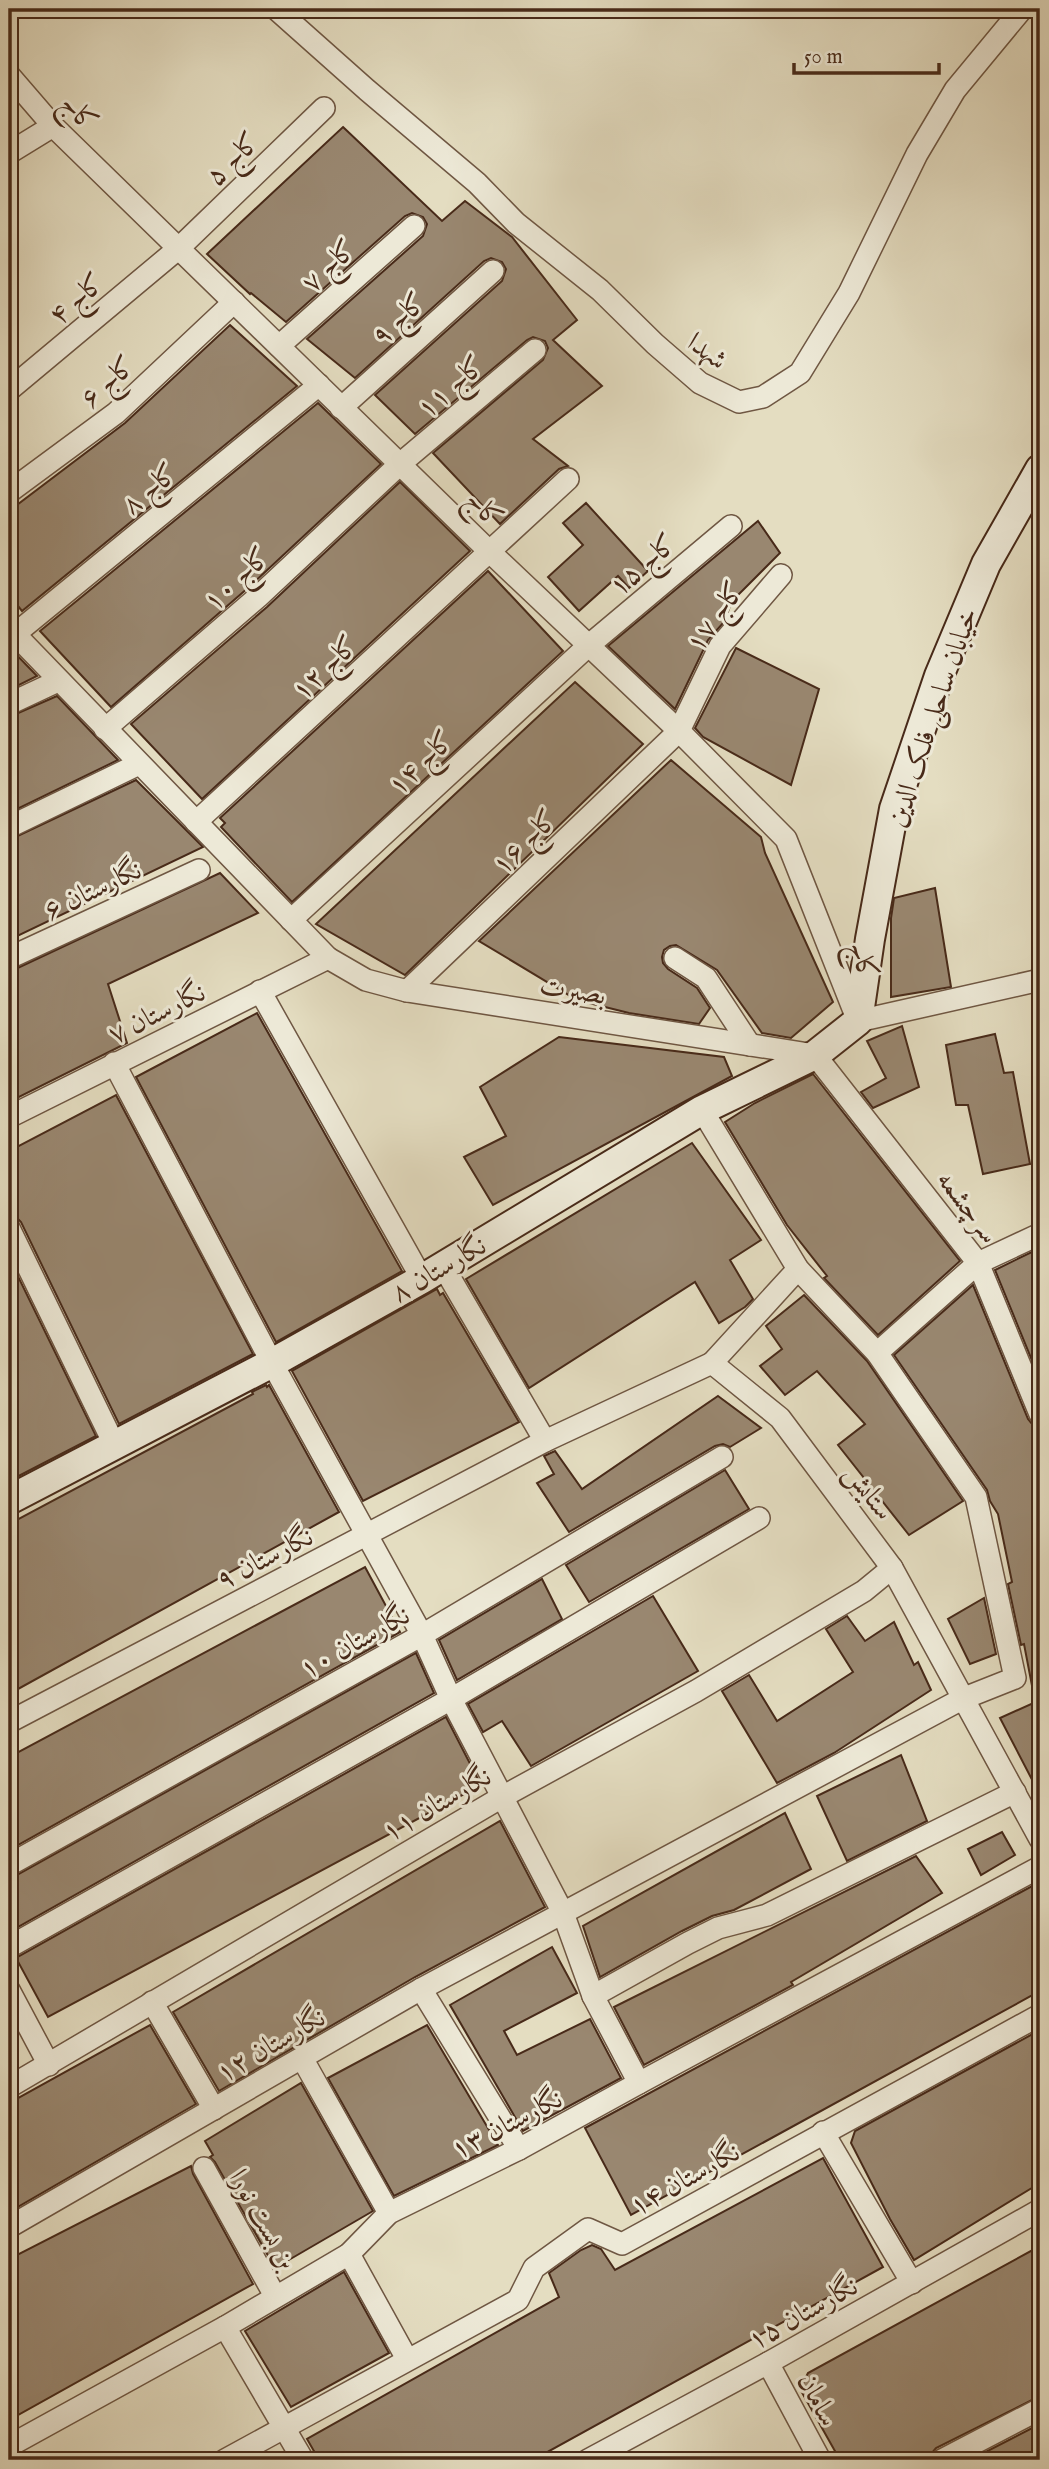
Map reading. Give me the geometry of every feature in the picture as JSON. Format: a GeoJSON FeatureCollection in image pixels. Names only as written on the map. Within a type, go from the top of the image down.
{"type":"FeatureCollection","features":[{"type":"Feature","properties":{"kind":"street","name":"شهدا"},"geometry":{"type":"LineString","coordinates":[[276,9],[477,183],[516,223],[600,290],[682,368],[701,383],[739,402],[763,397],[800,373],[849,293],[917,154],[955,90],[1022,9]]}},
{"type":"Feature","properties":{"kind":"street","name":"کاج"},"geometry":{"type":"LineString","coordinates":[[9,75],[53,126],[341,408],[679,731],[786,839],[858,1021]]}},
{"type":"Feature","properties":{"kind":"street","name":"کاج ۵"},"geometry":{"type":"LineString","coordinates":[[178,248],[324,108]]}},
{"type":"Feature","properties":{"kind":"street"},"geometry":{"type":"LineString","coordinates":[[9,153],[53,126]]}},
{"type":"Feature","properties":{"kind":"street","name":"کاج ۷"},"geometry":{"type":"LineString","coordinates":[[279,346],[414,226]]}},
{"type":"Feature","properties":{"kind":"street","name":"کاج ۴"},"geometry":{"type":"LineString","coordinates":[[9,390],[178,248]]}},
{"type":"Feature","properties":{"kind":"street","name":"کاج ۹"},"geometry":{"type":"LineString","coordinates":[[341,408],[494,271]]}},
{"type":"Feature","properties":{"kind":"street","name":"کاج ۶"},"geometry":{"type":"LineString","coordinates":[[9,492],[116,413],[234,302]]}},
{"type":"Feature","properties":{"kind":"street","name":"کاج ۱۱"},"geometry":{"type":"LineString","coordinates":[[400,464],[535,350]]}},
{"type":"Feature","properties":{"kind":"street","name":"کاج ۸"},"geometry":{"type":"LineString","coordinates":[[12,631],[319,386]]}},
{"type":"Feature","properties":{"kind":"street","name":"کاج ۱۰"},"geometry":{"type":"LineString","coordinates":[[105,729],[258,597],[400,464]]}},
{"type":"Feature","properties":{"kind":"street","name":"خیابان ساحلی فلک الدین"},"geometry":{"type":"LineString","coordinates":[[858,1021],[894,809],[939,676],[986,564],[1040,470]]}},
{"type":"Feature","properties":{"kind":"street","name":"کاج ۱۲"},"geometry":{"type":"LineString","coordinates":[[196,822],[568,479]]}},
{"type":"Feature","properties":{"kind":"street","name":"کاج ۱۵"},"geometry":{"type":"LineString","coordinates":[[588,646],[731,526]]}},
{"type":"Feature","properties":{"kind":"street","name":"کاج ۱۷"},"geometry":{"type":"LineString","coordinates":[[679,731],[720,646],[781,575]]}},
{"type":"Feature","properties":{"kind":"street","name":"بصیرت"},"geometry":{"type":"LineString","coordinates":[[12,631],[328,958],[366,980],[407,991],[815,1055]]}},
{"type":"Feature","properties":{"kind":"street","name":"کاج ۱۴"},"geometry":{"type":"LineString","coordinates":[[291,920],[588,646]]}},
{"type":"Feature","properties":{"kind":"street"},"geometry":{"type":"LineString","coordinates":[[9,704],[58,681]]}},
{"type":"Feature","properties":{"kind":"street","name":"کاج ۱۶"},"geometry":{"type":"LineString","coordinates":[[407,991],[679,731]]}},
{"type":"Feature","properties":{"kind":"street"},"geometry":{"type":"LineString","coordinates":[[9,827],[139,764]]}},
{"type":"Feature","properties":{"kind":"street","name":"نگارستان ۶"},"geometry":{"type":"LineString","coordinates":[[9,958],[199,870]]}},
{"type":"Feature","properties":{"kind":"street","name":"نگارستان ۷"},"geometry":{"type":"LineString","coordinates":[[9,1117],[328,958]]}},
{"type":"Feature","properties":{"kind":"street"},"geometry":{"type":"LineString","coordinates":[[675,958],[706,978],[750,1045]]}},
{"type":"Feature","properties":{"kind":"street"},"geometry":{"type":"LineString","coordinates":[[858,1021],[1040,980]]}},
{"type":"Feature","properties":{"kind":"street"},"geometry":{"type":"LineString","coordinates":[[260,991],[432,1272],[545,1441],[712,1363],[798,1269]]}},
{"type":"Feature","properties":{"kind":"street","name":"نگارستان ۸"},"geometry":{"type":"LineString","coordinates":[[9,1500],[272,1363],[432,1272],[702,1110],[815,1055],[858,1021]]}},
{"type":"Feature","properties":{"kind":"street","name":"سرچشمه"},"geometry":{"type":"LineString","coordinates":[[815,1055],[978,1263],[1040,1414]]}},
{"type":"Feature","properties":{"kind":"street"},"geometry":{"type":"LineString","coordinates":[[114,1063],[272,1363],[422,1635],[451,1699],[563,1913],[593,1997],[639,2083]]}},
{"type":"Feature","properties":{"kind":"street"},"geometry":{"type":"LineString","coordinates":[[702,1110],[798,1269],[877,1353],[978,1263],[1040,1234]]}},
{"type":"Feature","properties":{"kind":"street"},"geometry":{"type":"LineString","coordinates":[[9,1228],[114,1444]]}},
{"type":"Feature","properties":{"kind":"street","name":"نگارستان ۱۲"},"geometry":{"type":"LineString","coordinates":[[9,2227],[421,1989],[962,1699],[1015,1678],[976,1496],[877,1353]]}},
{"type":"Feature","properties":{"kind":"street","name":"ستایش"},"geometry":{"type":"LineString","coordinates":[[712,1363],[780,1418],[892,1568],[1040,1839]]}},
{"type":"Feature","properties":{"kind":"street","name":"نگارستان ۹"},"geometry":{"type":"LineString","coordinates":[[9,1722],[545,1441]]}},
{"type":"Feature","properties":{"kind":"street","name":"نگارستان ۱۰"},"geometry":{"type":"LineString","coordinates":[[9,1865],[422,1635],[722,1457]]}},
{"type":"Feature","properties":{"kind":"street"},"geometry":{"type":"LineString","coordinates":[[9,1947],[451,1699],[760,1518]]}},
{"type":"Feature","properties":{"kind":"street","name":"نگارستان ۱۱"},"geometry":{"type":"LineString","coordinates":[[9,2087],[502,1797],[696,1691],[864,1591],[892,1568]]}},
{"type":"Feature","properties":{"kind":"street"},"geometry":{"type":"LineString","coordinates":[[593,1997],[718,1928],[767,1915],[1015,1793]]}},
{"type":"Feature","properties":{"kind":"street","name":"نگارستان ۱۳"},"geometry":{"type":"LineString","coordinates":[[9,2446],[225,2327],[349,2253],[389,2213],[519,2149],[1040,1867]]}},
{"type":"Feature","properties":{"kind":"street"},"geometry":{"type":"LineString","coordinates":[[421,1989],[519,2149]]}},
{"type":"Feature","properties":{"kind":"street"},"geometry":{"type":"LineString","coordinates":[[9,1990],[49,2065]]}},
{"type":"Feature","properties":{"kind":"street"},"geometry":{"type":"LineString","coordinates":[[152,2002],[214,2109]]}},
{"type":"Feature","properties":{"kind":"street","name":"نگارستان ۱۴"},"geometry":{"type":"LineString","coordinates":[[225,2460],[518,2300],[534,2268],[588,2230],[622,2244],[1040,2015]]}},
{"type":"Feature","properties":{"kind":"street"},"geometry":{"type":"LineString","coordinates":[[302,2058],[389,2213]]}},
{"type":"Feature","properties":{"kind":"street"},"geometry":{"type":"LineString","coordinates":[[824,2132],[912,2283]]}},
{"type":"Feature","properties":{"kind":"street","name":"بن بست نورا"},"geometry":{"type":"LineString","coordinates":[[204,2168],[275,2296]]}},
{"type":"Feature","properties":{"kind":"street","name":"نگارستان ۱۵"},"geometry":{"type":"LineString","coordinates":[[588,2460],[768,2363],[1040,2210]]}},
{"type":"Feature","properties":{"kind":"street"},"geometry":{"type":"LineString","coordinates":[[349,2253],[407,2359]]}},
{"type":"Feature","properties":{"kind":"street"},"geometry":{"type":"LineString","coordinates":[[225,2327],[303,2460]]}},
{"type":"Feature","properties":{"kind":"street","name":"سامان"},"geometry":{"type":"LineString","coordinates":[[768,2363],[820,2460]]}},
{"type":"Feature","properties":{"kind":"street"},"geometry":{"type":"LineString","coordinates":[[942,2460],[1040,2409]]}},
{"type":"Feature","properties":{"kind":"building"},"geometry":{"type":"Polygon","coordinates":[[[343,127],[442,221],[465,201],[512,237],[577,320],[553,340],[602,386],[533,439],[568,466],[559,469],[500,524],[433,453],[543,360],[548,348],[545,341],[533,337],[527,340],[415,434],[375,395],[502,281],[506,269],[502,262],[491,258],[484,261],[355,378],[307,339],[423,236],[427,224],[423,217],[412,213],[405,216],[286,322],[250,294],[207,254],[343,127]]]}},
{"type":"Feature","properties":{"kind":"building"},"geometry":{"type":"Polygon","coordinates":[[[230,325],[297,386],[22,611],[9,595],[9,511],[125,423],[230,325]]]}},
{"type":"Feature","properties":{"kind":"building"},"geometry":{"type":"Polygon","coordinates":[[[318,403],[381,464],[249,587],[111,707],[40,631],[318,403]]]}},
{"type":"Feature","properties":{"kind":"building"},"geometry":{"type":"Polygon","coordinates":[[[400,482],[470,551],[202,799],[131,724],[267,607],[400,482]]]}},
{"type":"Feature","properties":{"kind":"building"},"geometry":{"type":"Polygon","coordinates":[[[586,503],[648,571],[629,588],[618,576],[579,611],[548,577],[583,545],[563,523],[586,503]]]}},
{"type":"Feature","properties":{"kind":"building"},"geometry":{"type":"Polygon","coordinates":[[[758,521],[780,553],[732,601],[724,622],[708,640],[675,709],[608,646],[758,521]]]}},
{"type":"Feature","properties":{"kind":"building"},"geometry":{"type":"Polygon","coordinates":[[[488,571],[563,651],[292,902],[221,827],[225,823],[220,818],[488,571]]]}},
{"type":"Feature","properties":{"kind":"building"},"geometry":{"type":"Polygon","coordinates":[[[9,647],[37,676],[9,690],[9,647]]]}},
{"type":"Feature","properties":{"kind":"building"},"geometry":{"type":"Polygon","coordinates":[[[736,648],[819,689],[791,785],[703,737],[695,728],[736,648]]]}},
{"type":"Feature","properties":{"kind":"building"},"geometry":{"type":"Polygon","coordinates":[[[575,682],[643,744],[405,975],[316,924],[575,682]]]}},
{"type":"Feature","properties":{"kind":"building"},"geometry":{"type":"Polygon","coordinates":[[[57,696],[118,760],[9,813],[9,717],[57,696]]]}},
{"type":"Feature","properties":{"kind":"building"},"geometry":{"type":"Polygon","coordinates":[[[671,760],[761,837],[765,853],[833,1002],[791,1038],[762,1033],[717,970],[676,945],[664,950],[663,963],[697,988],[710,1008],[699,1024],[629,1013],[577,1000],[479,941],[671,760]]]}},
{"type":"Feature","properties":{"kind":"building"},"geometry":{"type":"Polygon","coordinates":[[[136,780],[203,847],[9,940],[9,840],[136,780]]]}},
{"type":"Feature","properties":{"kind":"building"},"geometry":{"type":"Polygon","coordinates":[[[220,873],[258,913],[108,984],[127,1043],[9,1102],[9,972],[220,873]]]}},
{"type":"Feature","properties":{"kind":"building"},"geometry":{"type":"Polygon","coordinates":[[[935,888],[951,987],[891,997],[891,918],[894,898],[935,888]]]}},
{"type":"Feature","properties":{"kind":"building"},"geometry":{"type":"Polygon","coordinates":[[[257,1013],[402,1271],[276,1342],[136,1077],[257,1013]]]}},
{"type":"Feature","properties":{"kind":"building"},"geometry":{"type":"Polygon","coordinates":[[[902,1026],[919,1087],[873,1108],[861,1092],[886,1078],[867,1041],[902,1026]]]}},
{"type":"Feature","properties":{"kind":"building"},"geometry":{"type":"Polygon","coordinates":[[[995,1034],[1004,1073],[1013,1072],[1030,1164],[983,1174],[968,1105],[956,1105],[946,1045],[995,1034]]]}},
{"type":"Feature","properties":{"kind":"building"},"geometry":{"type":"Polygon","coordinates":[[[559,1037],[724,1057],[732,1076],[493,1205],[464,1157],[506,1136],[480,1087],[559,1037]]]}},
{"type":"Feature","properties":{"kind":"building"},"geometry":{"type":"Polygon","coordinates":[[[813,1074],[960,1261],[878,1335],[824,1278],[827,1276],[787,1225],[725,1122],[755,1103],[813,1074]]]}},
{"type":"Feature","properties":{"kind":"building"},"geometry":{"type":"Polygon","coordinates":[[[116,1095],[253,1354],[119,1424],[21,1222],[9,1215],[9,1151],[116,1095]]]}},
{"type":"Feature","properties":{"kind":"building"},"geometry":{"type":"Polygon","coordinates":[[[692,1143],[761,1240],[730,1260],[753,1299],[719,1323],[695,1282],[529,1388],[466,1279],[692,1143]]]}},
{"type":"Feature","properties":{"kind":"building"},"geometry":{"type":"Polygon","coordinates":[[[1040,1248],[1040,1380],[995,1270],[1040,1248]]]}},
{"type":"Feature","properties":{"kind":"building"},"geometry":{"type":"Polygon","coordinates":[[[9,1258],[96,1436],[9,1481],[9,1258]]]}},
{"type":"Feature","properties":{"kind":"building"},"geometry":{"type":"Polygon","coordinates":[[[973,1285],[1028,1419],[1033,1425],[1040,1427],[1040,1690],[1033,1691],[1024,1644],[1021,1645],[1008,1584],[1012,1582],[998,1514],[987,1490],[894,1355],[973,1285]]]}},
{"type":"Feature","properties":{"kind":"building"},"geometry":{"type":"Polygon","coordinates":[[[437,1289],[440,1295],[443,1293],[519,1422],[363,1501],[292,1371],[437,1289]]]}},
{"type":"Feature","properties":{"kind":"building"},"geometry":{"type":"Polygon","coordinates":[[[804,1295],[867,1361],[963,1501],[909,1535],[838,1445],[865,1424],[817,1371],[785,1395],[760,1366],[782,1349],[766,1326],[804,1295]]]}},
{"type":"Feature","properties":{"kind":"building"},"geometry":{"type":"Polygon","coordinates":[[[269,1385],[339,1512],[9,1694],[9,1524],[269,1385]]]}},
{"type":"Feature","properties":{"kind":"building"},"geometry":{"type":"Polygon","coordinates":[[[718,1396],[761,1428],[730,1447],[723,1444],[715,1446],[569,1532],[537,1483],[554,1474],[544,1456],[555,1451],[582,1489],[718,1396]]]}},
{"type":"Feature","properties":{"kind":"building"},"geometry":{"type":"Polygon","coordinates":[[[725,1470],[749,1509],[589,1602],[566,1565],[725,1470]]]}},
{"type":"Feature","properties":{"kind":"building"},"geometry":{"type":"Polygon","coordinates":[[[365,1567],[400,1632],[9,1850],[9,1757],[365,1567]]]}},
{"type":"Feature","properties":{"kind":"building"},"geometry":{"type":"Polygon","coordinates":[[[542,1579],[562,1619],[457,1680],[439,1640],[542,1579]]]}},
{"type":"Feature","properties":{"kind":"building"},"geometry":{"type":"Polygon","coordinates":[[[653,1596],[698,1671],[531,1766],[502,1721],[483,1732],[468,1704],[653,1596]]]}},
{"type":"Feature","properties":{"kind":"building"},"geometry":{"type":"Polygon","coordinates":[[[984,1598],[996,1654],[970,1664],[948,1619],[984,1598]]]}},
{"type":"Feature","properties":{"kind":"building"},"geometry":{"type":"Polygon","coordinates":[[[847,1616],[865,1641],[894,1622],[914,1665],[918,1662],[931,1690],[834,1753],[777,1783],[722,1691],[749,1675],[777,1721],[853,1672],[826,1629],[847,1616]]]}},
{"type":"Feature","properties":{"kind":"building"},"geometry":{"type":"Polygon","coordinates":[[[416,1653],[434,1693],[9,1932],[9,1878],[416,1653]]]}},
{"type":"Feature","properties":{"kind":"building"},"geometry":{"type":"Polygon","coordinates":[[[1040,1700],[1040,1795],[1000,1718],[1040,1700]]]}},
{"type":"Feature","properties":{"kind":"building"},"geometry":{"type":"Polygon","coordinates":[[[446,1717],[481,1785],[48,2017],[16,1958],[446,1717]]]}},
{"type":"Feature","properties":{"kind":"building"},"geometry":{"type":"Polygon","coordinates":[[[901,1755],[927,1821],[847,1861],[817,1796],[901,1755]]]}},
{"type":"Feature","properties":{"kind":"building"},"geometry":{"type":"Polygon","coordinates":[[[785,1813],[811,1869],[734,1910],[712,1916],[682,1931],[600,1977],[583,1926],[785,1813]]]}},
{"type":"Feature","properties":{"kind":"building"},"geometry":{"type":"Polygon","coordinates":[[[500,1821],[545,1907],[415,1977],[219,2091],[173,2012],[500,1821]]]}},
{"type":"Feature","properties":{"kind":"building"},"geometry":{"type":"Polygon","coordinates":[[[1002,1832],[1015,1855],[981,1875],[968,1849],[1002,1832]]]}},
{"type":"Feature","properties":{"kind":"building"},"geometry":{"type":"Polygon","coordinates":[[[916,1856],[942,1893],[791,1982],[793,1985],[644,2065],[614,2007],[916,1856]]]}},
{"type":"Feature","properties":{"kind":"building"},"geometry":{"type":"Polygon","coordinates":[[[1034,1885],[1040,1897],[1040,1991],[631,2215],[585,2128],[1034,1885]]]}},
{"type":"Feature","properties":{"kind":"building"},"geometry":{"type":"Polygon","coordinates":[[[552,1947],[577,1993],[504,2031],[517,2055],[590,2019],[621,2078],[523,2131],[450,2005],[552,1947]]]}},
{"type":"Feature","properties":{"kind":"building"},"geometry":{"type":"Polygon","coordinates":[[[150,2025],[196,2104],[9,2212],[9,2103],[150,2025]]]}},
{"type":"Feature","properties":{"kind":"building"},"geometry":{"type":"Polygon","coordinates":[[[427,2025],[498,2145],[394,2196],[328,2078],[427,2025]]]}},
{"type":"Feature","properties":{"kind":"building"},"geometry":{"type":"Polygon","coordinates":[[[1040,2030],[1040,2183],[914,2260],[851,2143],[855,2131],[1040,2030]]]}},
{"type":"Feature","properties":{"kind":"building"},"geometry":{"type":"Polygon","coordinates":[[[301,2083],[373,2211],[275,2268],[210,2157],[213,2155],[205,2141],[301,2083]]]}},
{"type":"Feature","properties":{"kind":"building"},"geometry":{"type":"Polygon","coordinates":[[[823,2158],[883,2267],[533,2460],[319,2460],[307,2439],[559,2297],[549,2273],[581,2250],[592,2245],[601,2249],[615,2270],[823,2158]]]}},
{"type":"Feature","properties":{"kind":"building"},"geometry":{"type":"Polygon","coordinates":[[[191,2166],[253,2284],[9,2420],[9,2259],[191,2166]]]}},
{"type":"Feature","properties":{"kind":"building"},"geometry":{"type":"Polygon","coordinates":[[[1040,2246],[1040,2396],[936,2448],[929,2460],[840,2460],[800,2389],[808,2373],[1040,2246]]]}},
{"type":"Feature","properties":{"kind":"building"},"geometry":{"type":"Polygon","coordinates":[[[344,2272],[389,2353],[291,2407],[245,2331],[344,2272]]]}},
{"type":"Feature","properties":{"kind":"building"},"geometry":{"type":"Polygon","coordinates":[[[1040,2424],[1040,2460],[970,2460],[1040,2424]]]}}]}
